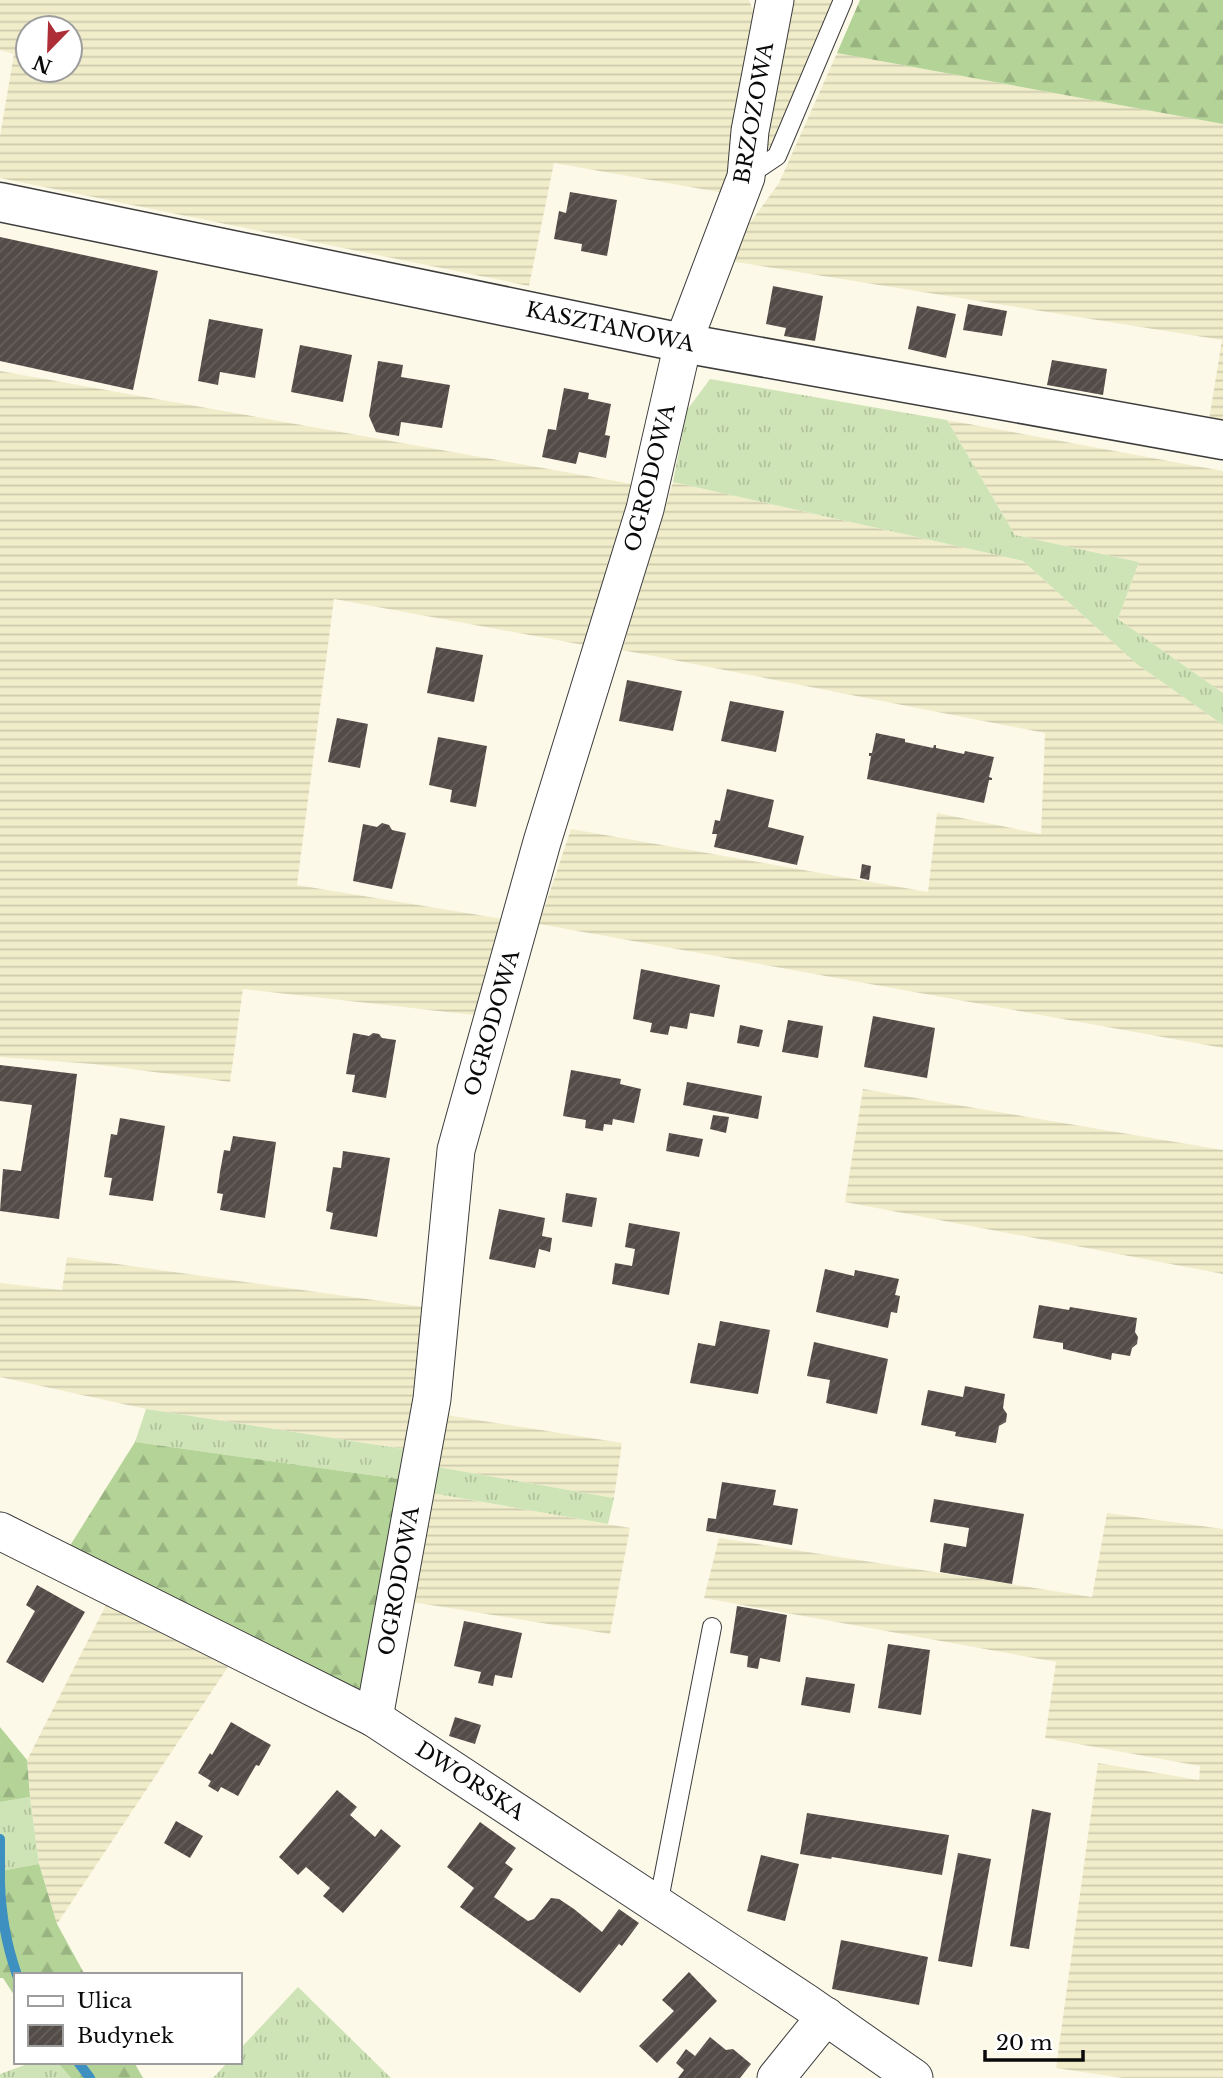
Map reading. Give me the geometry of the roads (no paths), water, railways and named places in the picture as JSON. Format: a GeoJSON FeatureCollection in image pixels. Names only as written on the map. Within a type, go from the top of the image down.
{"type":"FeatureCollection","features":[{"type":"Feature","properties":{"kind":"street","name":"BRZOZOWA"},"geometry":{"type":"LineString","coordinates":[[683,343],[746,177],[750,131],[775,0]]}},
{"type":"Feature","properties":{"kind":"street","name":"KASZTANOWA"},"geometry":{"type":"LineString","coordinates":[[0,202],[683,343],[1223,440]]}},
{"type":"Feature","properties":{"kind":"street","name":"OGRODOWA"},"geometry":{"type":"LineString","coordinates":[[374,1718],[432,1399],[456,1150],[542,842],[645,509],[683,343]]}},
{"type":"Feature","properties":{"kind":"street","name":"DWORSKA"},"geometry":{"type":"LineString","coordinates":[[0,1531],[374,1718],[826,2016],[914,2078]]}},
{"type":"Feature","properties":{"kind":"street"},"geometry":{"type":"LineString","coordinates":[[776,2078],[826,2016]]}},
{"type":"Feature","properties":{"kind":"lane"},"geometry":{"type":"LineString","coordinates":[[746,177],[777,156],[843,0]]}},
{"type":"Feature","properties":{"kind":"lane"},"geometry":{"type":"LineString","coordinates":[[658,1905],[712,1627]]}},
{"type":"Feature","properties":{"kind":"waterway"},"geometry":{"type":"LineString","coordinates":[[0,1839],[0,1880]]}},
{"type":"Feature","properties":{"kind":"waterway"},"geometry":{"type":"LineString","coordinates":[[0,1883],[5,1930],[16,1973]]}},
{"type":"Feature","properties":{"kind":"waterway"},"geometry":{"type":"LineString","coordinates":[[80,2064],[90,2078]]}}]}
